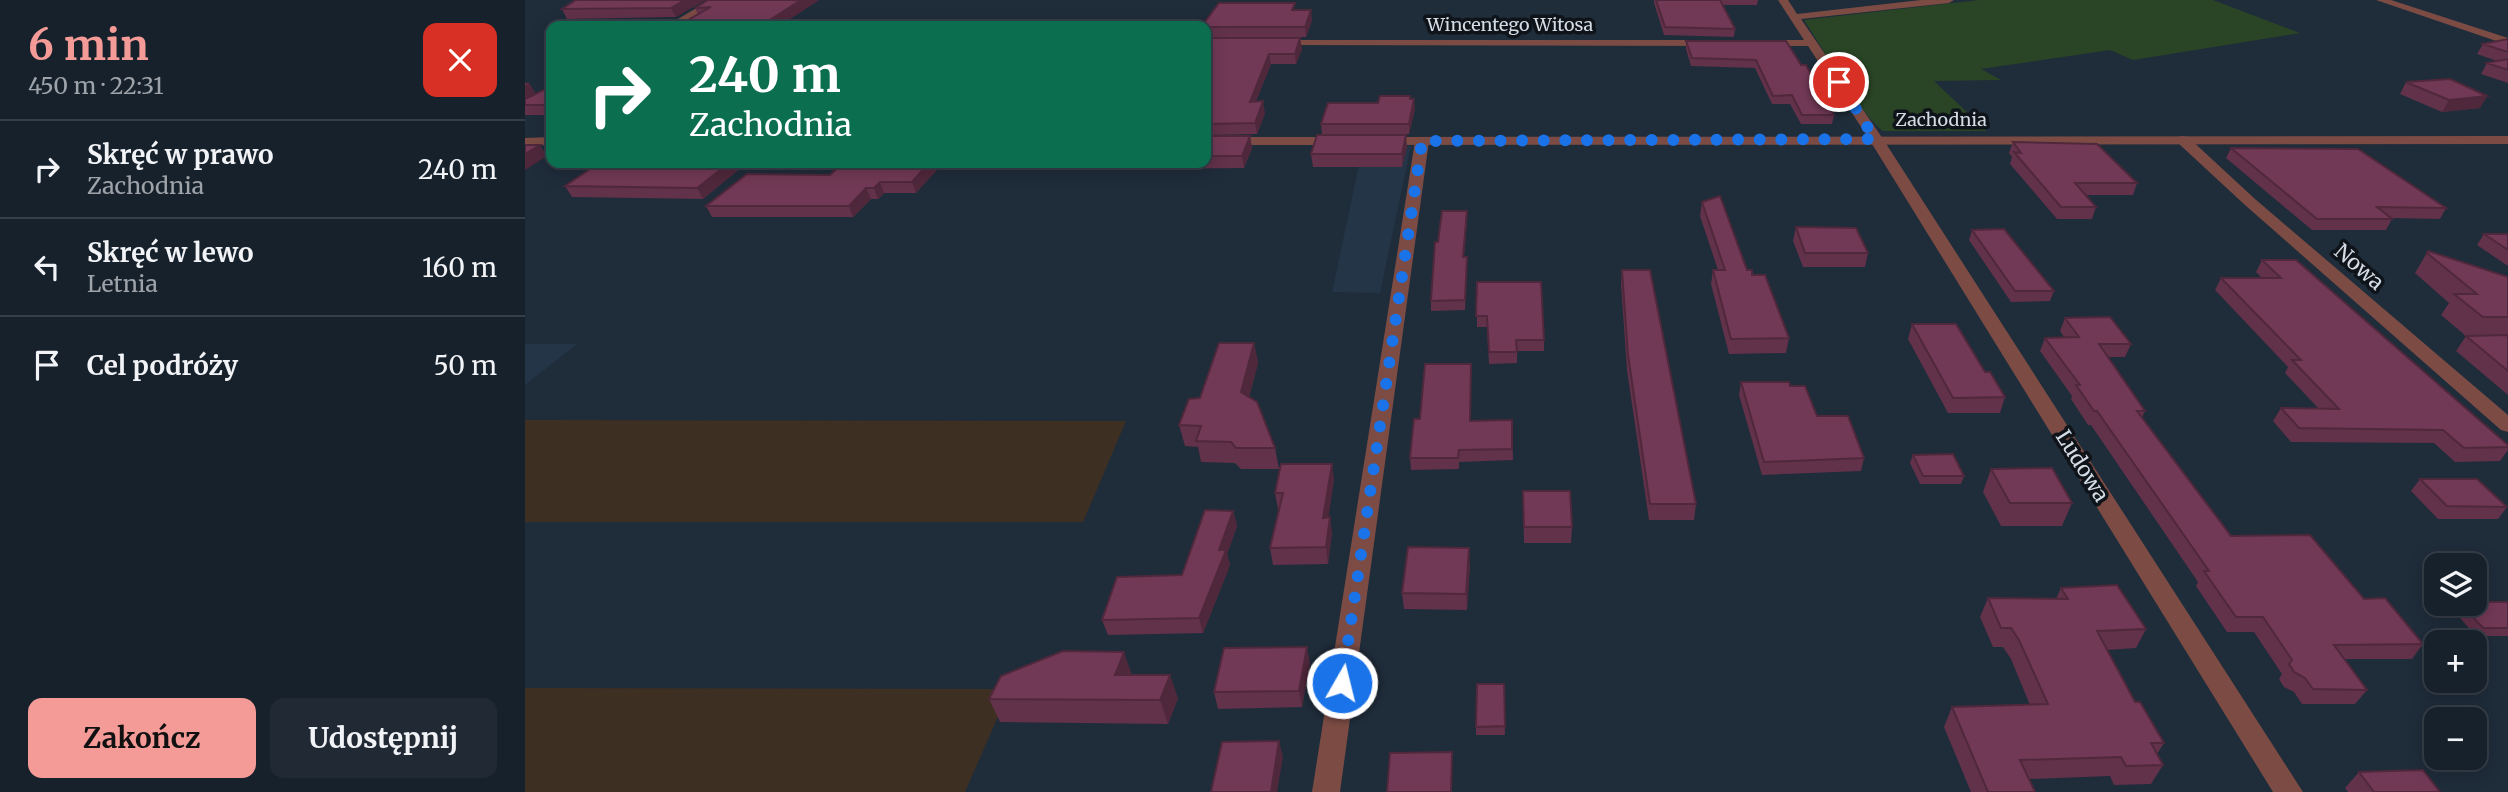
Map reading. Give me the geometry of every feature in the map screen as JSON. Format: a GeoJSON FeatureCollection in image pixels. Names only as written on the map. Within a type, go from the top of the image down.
{"type":"FeatureCollection","features":[{"type":"Feature","properties":{"kind":"street"},"geometry":{"type":"LineString","coordinates":[[680,21],[718,0]]}},
{"type":"Feature","properties":{"kind":"street","name":"Ludowa"},"geometry":{"type":"LineString","coordinates":[[1783,0],[1814,43],[2289,792]]}},
{"type":"Feature","properties":{"kind":"street"},"geometry":{"type":"LineString","coordinates":[[1795,17],[1949,0]]}},
{"type":"Feature","properties":{"kind":"street"},"geometry":{"type":"LineString","coordinates":[[2381,0],[2508,42]]}},
{"type":"Feature","properties":{"kind":"street","name":"Wincentego Witosa"},"geometry":{"type":"LineString","coordinates":[[1268,43],[1723,43]]}},
{"type":"Feature","properties":{"kind":"street"},"geometry":{"type":"LineString","coordinates":[[1749,43],[1814,43]]}},
{"type":"Feature","properties":{"kind":"street","name":"Nowa"},"geometry":{"type":"LineString","coordinates":[[2183,140],[2508,426]]}},
{"type":"Feature","properties":{"kind":"street"},"geometry":{"type":"LineString","coordinates":[[525,142],[546,141]]}},
{"type":"Feature","properties":{"kind":"street","name":"Zachodnia"},"geometry":{"type":"LineString","coordinates":[[1211,141],[2506,141]]}},
{"type":"Feature","properties":{"kind":"street"},"geometry":{"type":"LineString","coordinates":[[1326,792],[1422,141]]}},
{"type":"Feature","properties":{"kind":"shaded area"},"geometry":{"type":"Polygon","coordinates":[[[1363,146],[1411,146],[1380,293],[1332,292],[1363,146]]]}},
{"type":"Feature","properties":{"kind":"shaded area"},"geometry":{"type":"Polygon","coordinates":[[[525,344],[577,344],[525,385],[525,344]]]}},
{"type":"Feature","properties":{"kind":"shaded area"},"geometry":{"type":"Polygon","coordinates":[[[525,420],[1126,421],[1083,522],[525,522],[525,420]]]}},
{"type":"Feature","properties":{"kind":"shaded area"},"geometry":{"type":"Polygon","coordinates":[[[525,688],[1010,689],[965,792],[525,792],[525,688]]]}},
{"type":"Feature","properties":{"kind":"green space"},"geometry":{"type":"Polygon","coordinates":[[[1979,0],[2213,0],[2300,33],[2133,60],[2110,50],[1981,69],[2001,80],[1934,81],[1987,131],[1884,131],[1856,99],[1804,20],[1979,0]]]}},
{"type":"Feature","properties":{"kind":"building"},"geometry":{"type":"Polygon","coordinates":[[[576,0],[685,0],[671,8],[562,9],[576,0]]]}},
{"type":"Feature","properties":{"kind":"building"},"geometry":{"type":"Polygon","coordinates":[[[708,0],[801,0],[768,21],[686,21],[711,7],[695,8],[708,0]]]}},
{"type":"Feature","properties":{"kind":"building"},"geometry":{"type":"Polygon","coordinates":[[[1656,0],[1720,0],[1735,29],[1665,27],[1656,0]]]}},
{"type":"Feature","properties":{"kind":"building"},"geometry":{"type":"Polygon","coordinates":[[[1219,3],[1295,3],[1292,10],[1311,10],[1305,27],[1211,27],[1211,21],[1206,21],[1219,3]]]}},
{"type":"Feature","properties":{"kind":"building"},"geometry":{"type":"Polygon","coordinates":[[[1211,38],[1300,38],[1295,54],[1269,54],[1250,102],[1263,101],[1255,123],[1211,124],[1211,38]]]}},
{"type":"Feature","properties":{"kind":"building"},"geometry":{"type":"Polygon","coordinates":[[[2508,39],[2508,52],[2483,44],[2508,39]]]}},
{"type":"Feature","properties":{"kind":"building"},"geometry":{"type":"Polygon","coordinates":[[[1686,41],[1786,41],[1801,65],[1806,65],[1834,115],[1802,115],[1792,95],[1773,96],[1756,60],[1692,58],[1686,41]]]}},
{"type":"Feature","properties":{"kind":"building"},"geometry":{"type":"Polygon","coordinates":[[[2508,59],[2508,70],[2487,63],[2508,59]]]}},
{"type":"Feature","properties":{"kind":"building"},"geometry":{"type":"Polygon","coordinates":[[[2450,79],[2487,96],[2449,100],[2406,82],[2450,79]]]}},
{"type":"Feature","properties":{"kind":"building"},"geometry":{"type":"Polygon","coordinates":[[[546,89],[546,105],[525,105],[525,99],[546,89]]]}},
{"type":"Feature","properties":{"kind":"building"},"geometry":{"type":"Polygon","coordinates":[[[1380,96],[1410,96],[1410,99],[1414,99],[1409,124],[1321,124],[1328,103],[1378,103],[1380,96]]]}},
{"type":"Feature","properties":{"kind":"building"},"geometry":{"type":"Polygon","coordinates":[[[1317,135],[1406,135],[1402,154],[1311,154],[1317,135]]]}},
{"type":"Feature","properties":{"kind":"building"},"geometry":{"type":"Polygon","coordinates":[[[1211,136],[1250,136],[1242,156],[1211,156],[1211,136]]]}},
{"type":"Feature","properties":{"kind":"building"},"geometry":{"type":"Polygon","coordinates":[[[2013,142],[2097,144],[2137,183],[2075,183],[2096,207],[2061,207],[2014,152],[2021,153],[2013,142]]]}},
{"type":"Feature","properties":{"kind":"building"},"geometry":{"type":"Polygon","coordinates":[[[525,145],[540,145],[525,154],[525,145]]]}},
{"type":"Feature","properties":{"kind":"building"},"geometry":{"type":"Polygon","coordinates":[[[2231,148],[2358,149],[2446,208],[2377,207],[2392,219],[2317,219],[2231,148]]]}},
{"type":"Feature","properties":{"kind":"building"},"geometry":{"type":"Polygon","coordinates":[[[592,168],[723,168],[697,188],[565,186],[592,168]]]}},
{"type":"Feature","properties":{"kind":"building"},"geometry":{"type":"Polygon","coordinates":[[[838,168],[925,168],[912,182],[880,182],[874,188],[866,188],[849,206],[706,206],[747,174],[830,175],[838,168]]]}},
{"type":"Feature","properties":{"kind":"building"},"geometry":{"type":"Polygon","coordinates":[[[1720,196],[1747,270],[1752,270],[1752,275],[1765,275],[1789,338],[1731,339],[1713,270],[1725,270],[1702,202],[1720,196]]]}},
{"type":"Feature","properties":{"kind":"building"},"geometry":{"type":"Polygon","coordinates":[[[1442,211],[1467,211],[1463,257],[1467,257],[1465,300],[1431,301],[1435,242],[1438,242],[1442,211]]]}},
{"type":"Feature","properties":{"kind":"building"},"geometry":{"type":"Polygon","coordinates":[[[1796,227],[1856,228],[1868,253],[1805,253],[1796,227]]]}},
{"type":"Feature","properties":{"kind":"building"},"geometry":{"type":"Polygon","coordinates":[[[2004,229],[2054,291],[2015,291],[1972,230],[2004,229]]]}},
{"type":"Feature","properties":{"kind":"building"},"geometry":{"type":"Polygon","coordinates":[[[2484,234],[2508,234],[2508,250],[2484,234]]]}},
{"type":"Feature","properties":{"kind":"building"},"geometry":{"type":"Polygon","coordinates":[[[2428,251],[2508,277],[2508,317],[2483,317],[2454,294],[2477,294],[2427,253],[2428,251]]]}},
{"type":"Feature","properties":{"kind":"building"},"geometry":{"type":"Polygon","coordinates":[[[2262,260],[2296,260],[2508,447],[2464,448],[2443,430],[2299,428],[2281,408],[2339,409],[2292,360],[2301,360],[2221,278],[2281,278],[2262,260]]]}},
{"type":"Feature","properties":{"kind":"building"},"geometry":{"type":"Polygon","coordinates":[[[1622,270],[1650,270],[1696,504],[1650,504],[1628,355],[1622,270]]]}},
{"type":"Feature","properties":{"kind":"building"},"geometry":{"type":"Polygon","coordinates":[[[1477,282],[1541,282],[1544,340],[1516,340],[1517,352],[1489,352],[1487,316],[1476,316],[1477,282]]]}},
{"type":"Feature","properties":{"kind":"building"},"geometry":{"type":"Polygon","coordinates":[[[2110,317],[2131,344],[2099,344],[2145,411],[2137,411],[2231,536],[2310,535],[2364,599],[2385,598],[2423,644],[2334,645],[2367,690],[2313,689],[2305,678],[2294,672],[2289,664],[2292,660],[2263,617],[2236,617],[2204,571],[2209,571],[2045,338],[2079,337],[2065,318],[2110,317]]]}},
{"type":"Feature","properties":{"kind":"building"},"geometry":{"type":"Polygon","coordinates":[[[1912,324],[1956,324],[1985,372],[1990,372],[2005,397],[1953,398],[1912,324]]]}},
{"type":"Feature","properties":{"kind":"building"},"geometry":{"type":"Polygon","coordinates":[[[2507,335],[2508,371],[2466,336],[2507,335]]]}},
{"type":"Feature","properties":{"kind":"building"},"geometry":{"type":"Polygon","coordinates":[[[1219,343],[1254,343],[1241,392],[1257,402],[1275,448],[1236,448],[1231,442],[1196,441],[1201,426],[1179,425],[1189,399],[1200,398],[1219,343]]]}},
{"type":"Feature","properties":{"kind":"building"},"geometry":{"type":"Polygon","coordinates":[[[1425,364],[1471,364],[1470,421],[1512,420],[1512,449],[1459,450],[1458,458],[1410,458],[1414,419],[1420,419],[1425,364]]]}},
{"type":"Feature","properties":{"kind":"building"},"geometry":{"type":"Polygon","coordinates":[[[1741,382],[1789,382],[1790,386],[1805,386],[1817,416],[1848,416],[1864,458],[1764,462],[1741,382]]]}},
{"type":"Feature","properties":{"kind":"building"},"geometry":{"type":"Polygon","coordinates":[[[1953,454],[1964,476],[1923,476],[1913,455],[1953,454]]]}},
{"type":"Feature","properties":{"kind":"building"},"geometry":{"type":"Polygon","coordinates":[[[1281,464],[1332,464],[1323,518],[1330,517],[1326,547],[1270,548],[1283,493],[1275,493],[1281,464]]]}},
{"type":"Feature","properties":{"kind":"building"},"geometry":{"type":"Polygon","coordinates":[[[2052,468],[2072,503],[2010,503],[1991,469],[2052,468]]]}},
{"type":"Feature","properties":{"kind":"building"},"geometry":{"type":"Polygon","coordinates":[[[2420,479],[2477,479],[2507,507],[2447,506],[2420,479]]]}},
{"type":"Feature","properties":{"kind":"building"},"geometry":{"type":"Polygon","coordinates":[[[1523,491],[1570,491],[1572,527],[1524,527],[1523,491]]]}},
{"type":"Feature","properties":{"kind":"building"},"geometry":{"type":"Polygon","coordinates":[[[1205,510],[1233,511],[1219,550],[1226,550],[1199,618],[1102,620],[1117,577],[1182,575],[1205,510]]]}},
{"type":"Feature","properties":{"kind":"building"},"geometry":{"type":"Polygon","coordinates":[[[1408,547],[1469,548],[1466,594],[1402,593],[1408,547]]]}},
{"type":"Feature","properties":{"kind":"building"},"geometry":{"type":"Polygon","coordinates":[[[2117,585],[2146,629],[2097,631],[2135,702],[2140,702],[2164,743],[2151,743],[2163,765],[2126,766],[2121,757],[2020,760],[2035,792],[1988,792],[1952,707],[2048,704],[2019,640],[2011,628],[2001,628],[1988,598],[2068,599],[2061,588],[2117,585]]]}},
{"type":"Feature","properties":{"kind":"building"},"geometry":{"type":"Polygon","coordinates":[[[2487,602],[2508,602],[2508,628],[2483,628],[2472,616],[2487,616],[2487,602]]]}},
{"type":"Feature","properties":{"kind":"building"},"geometry":{"type":"Polygon","coordinates":[[[1307,647],[1299,691],[1214,692],[1224,648],[1307,647]]]}},
{"type":"Feature","properties":{"kind":"building"},"geometry":{"type":"Polygon","coordinates":[[[1063,651],[1124,652],[1115,675],[1170,675],[1160,700],[989,699],[1001,676],[1063,651]]]}},
{"type":"Feature","properties":{"kind":"building"},"geometry":{"type":"Polygon","coordinates":[[[1477,684],[1504,684],[1505,726],[1476,727],[1477,684]]]}},
{"type":"Feature","properties":{"kind":"building"},"geometry":{"type":"Polygon","coordinates":[[[1279,741],[1271,792],[1211,792],[1222,742],[1279,741]]]}},
{"type":"Feature","properties":{"kind":"building"},"geometry":{"type":"Polygon","coordinates":[[[1452,752],[1451,792],[1387,792],[1390,753],[1452,752]]]}},
{"type":"Feature","properties":{"kind":"building"},"geometry":{"type":"Polygon","coordinates":[[[2423,770],[2440,792],[2374,792],[2359,772],[2423,770]]]}},
{"type":"Feature","properties":{"kind":"route"},"geometry":{"type":"LineString","coordinates":[[1342,683],[1422,141],[1875,139],[1839,82]]}}]}
